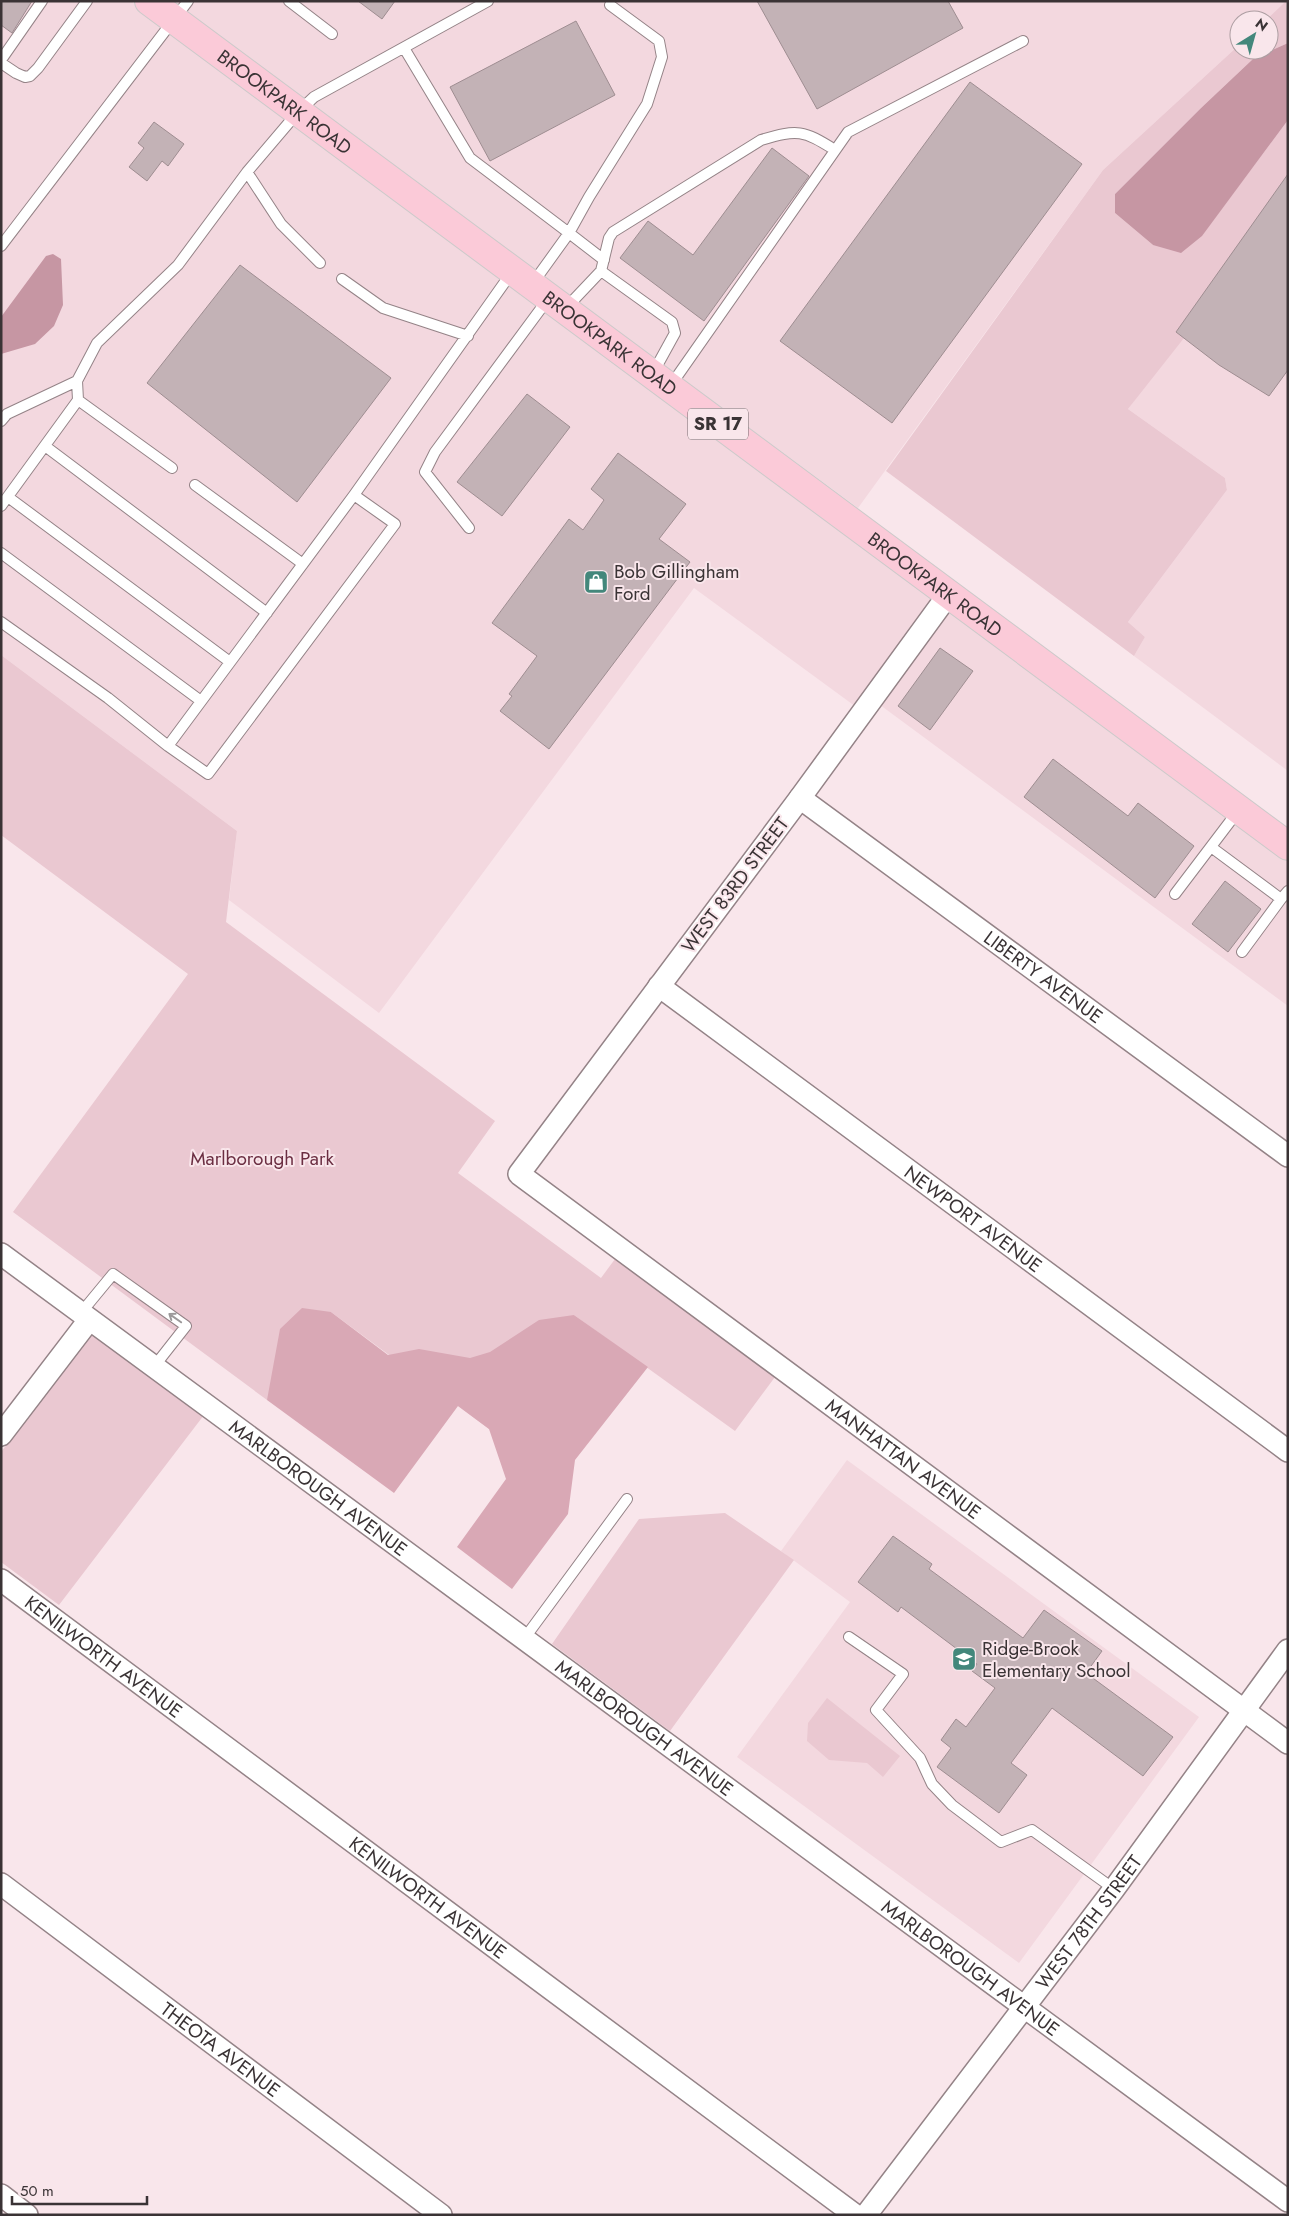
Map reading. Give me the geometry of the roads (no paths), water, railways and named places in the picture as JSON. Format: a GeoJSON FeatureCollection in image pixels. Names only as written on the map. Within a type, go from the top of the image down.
{"type":"FeatureCollection","features":[{"type":"Feature","properties":{"kind":"main road","name":"BROOKPARK ROAD"},"geometry":{"type":"LineString","coordinates":[[148,1],[181,11],[298,112],[1288,846]]}},
{"type":"Feature","properties":{"kind":"street","name":"WEST 83RD STREET"},"geometry":{"type":"LineString","coordinates":[[519,1174],[800,798],[948,595]]}},
{"type":"Feature","properties":{"kind":"street","name":"LIBERTY AVENUE"},"geometry":{"type":"LineString","coordinates":[[800,798],[1288,1156]]}},
{"type":"Feature","properties":{"kind":"street","name":"NEWPORT AVENUE"},"geometry":{"type":"LineString","coordinates":[[659,986],[1288,1451]]}},
{"type":"Feature","properties":{"kind":"street","name":"MANHATTAN AVENUE"},"geometry":{"type":"LineString","coordinates":[[519,1174],[1288,1743]]}},
{"type":"Feature","properties":{"kind":"street","name":"MARLBOROUGH AVENUE"},"geometry":{"type":"LineString","coordinates":[[1,1254],[153,1368],[1288,2201]]}},
{"type":"Feature","properties":{"kind":"street"},"geometry":{"type":"LineString","coordinates":[[1,1435],[85,1317]]}},
{"type":"Feature","properties":{"kind":"street","name":"KENILWORTH AVENUE"},"geometry":{"type":"LineString","coordinates":[[1,1580],[855,2215]]}},
{"type":"Feature","properties":{"kind":"street","name":"WEST 78TH STREET"},"geometry":{"type":"LineString","coordinates":[[866,2215],[1114,1889],[1288,1650]]}},
{"type":"Feature","properties":{"kind":"street","name":"THEOTA AVENUE"},"geometry":{"type":"LineString","coordinates":[[1,1884],[441,2215]]}},
{"type":"Feature","properties":{"kind":"street"},"geometry":{"type":"LineString","coordinates":[[1,2196],[27,2215]]}},
{"type":"Feature","properties":{"kind":"lane"},"geometry":{"type":"LineString","coordinates":[[42,1],[1,62],[25,77],[30,76],[38,68],[87,1]]}},
{"type":"Feature","properties":{"kind":"lane"},"geometry":{"type":"LineString","coordinates":[[289,1],[332,34]]}},
{"type":"Feature","properties":{"kind":"lane"},"geometry":{"type":"LineString","coordinates":[[1,506],[78,400],[77,381],[97,343],[178,265],[247,172],[298,112],[314,97],[488,1]]}},
{"type":"Feature","properties":{"kind":"lane"},"geometry":{"type":"LineString","coordinates":[[469,528],[425,472],[435,452],[539,291],[569,233],[578,220],[588,197],[648,104],[662,57],[659,41],[610,5]]}},
{"type":"Feature","properties":{"kind":"lane"},"geometry":{"type":"LineString","coordinates":[[1,246],[181,11]]}},
{"type":"Feature","properties":{"kind":"lane"},"geometry":{"type":"LineString","coordinates":[[660,381],[848,132],[1023,41]]}},
{"type":"Feature","properties":{"kind":"lane"},"geometry":{"type":"LineString","coordinates":[[404,48],[470,158],[604,260]]}},
{"type":"Feature","properties":{"kind":"lane"},"geometry":{"type":"LineString","coordinates":[[601,271],[609,238],[613,232],[761,140],[786,132],[799,132],[815,137],[835,150]]}},
{"type":"Feature","properties":{"kind":"lane"},"geometry":{"type":"LineString","coordinates":[[247,172],[281,224],[320,263]]}},
{"type":"Feature","properties":{"kind":"lane"},"geometry":{"type":"LineString","coordinates":[[601,271],[672,322],[675,333],[660,381]]}},
{"type":"Feature","properties":{"kind":"lane"},"geometry":{"type":"LineString","coordinates":[[168,746],[354,496],[468,336],[539,291],[601,271]]}},
{"type":"Feature","properties":{"kind":"lane"},"geometry":{"type":"LineString","coordinates":[[342,279],[383,308],[468,336]]}},
{"type":"Feature","properties":{"kind":"lane"},"geometry":{"type":"LineString","coordinates":[[1,421],[7,414],[77,381]]}},
{"type":"Feature","properties":{"kind":"lane"},"geometry":{"type":"LineString","coordinates":[[78,400],[172,468]]}},
{"type":"Feature","properties":{"kind":"lane"},"geometry":{"type":"LineString","coordinates":[[45,446],[267,613]]}},
{"type":"Feature","properties":{"kind":"lane"},"geometry":{"type":"LineString","coordinates":[[195,485],[303,564]]}},
{"type":"Feature","properties":{"kind":"lane"},"geometry":{"type":"LineString","coordinates":[[8,496],[230,662]]}},
{"type":"Feature","properties":{"kind":"lane"},"geometry":{"type":"LineString","coordinates":[[1,622],[108,698],[168,746],[208,774],[395,524],[354,496]]}},
{"type":"Feature","properties":{"kind":"lane"},"geometry":{"type":"LineString","coordinates":[[1,553],[201,701]]}},
{"type":"Feature","properties":{"kind":"lane"},"geometry":{"type":"LineString","coordinates":[[1175,894],[1238,810]]}},
{"type":"Feature","properties":{"kind":"lane"},"geometry":{"type":"LineString","coordinates":[[1211,847],[1284,895],[1242,952]]}},
{"type":"Feature","properties":{"kind":"lane"},"geometry":{"type":"LineString","coordinates":[[85,1317],[113,1274],[186,1326],[153,1368]]}},
{"type":"Feature","properties":{"kind":"lane"},"geometry":{"type":"LineString","coordinates":[[524,1640],[627,1499]]}},
{"type":"Feature","properties":{"kind":"lane"},"geometry":{"type":"LineString","coordinates":[[849,1636],[903,1674],[876,1710],[920,1758],[932,1784],[952,1805],[1001,1842],[1032,1830],[1114,1889]]}},
{"type":"Feature","properties":{"kind":"place","name":"Bob Gillingham Ford"},"geometry":{"type":"Point","coordinates":[596,582]}},
{"type":"Feature","properties":{"kind":"place","name":"Ridge-Brook Elementary School"},"geometry":{"type":"Point","coordinates":[964,1659]}},
{"type":"Feature","properties":{"kind":"park label","name":"Marlborough Park"},"geometry":{"type":"Point","coordinates":[262,1158]}}]}
